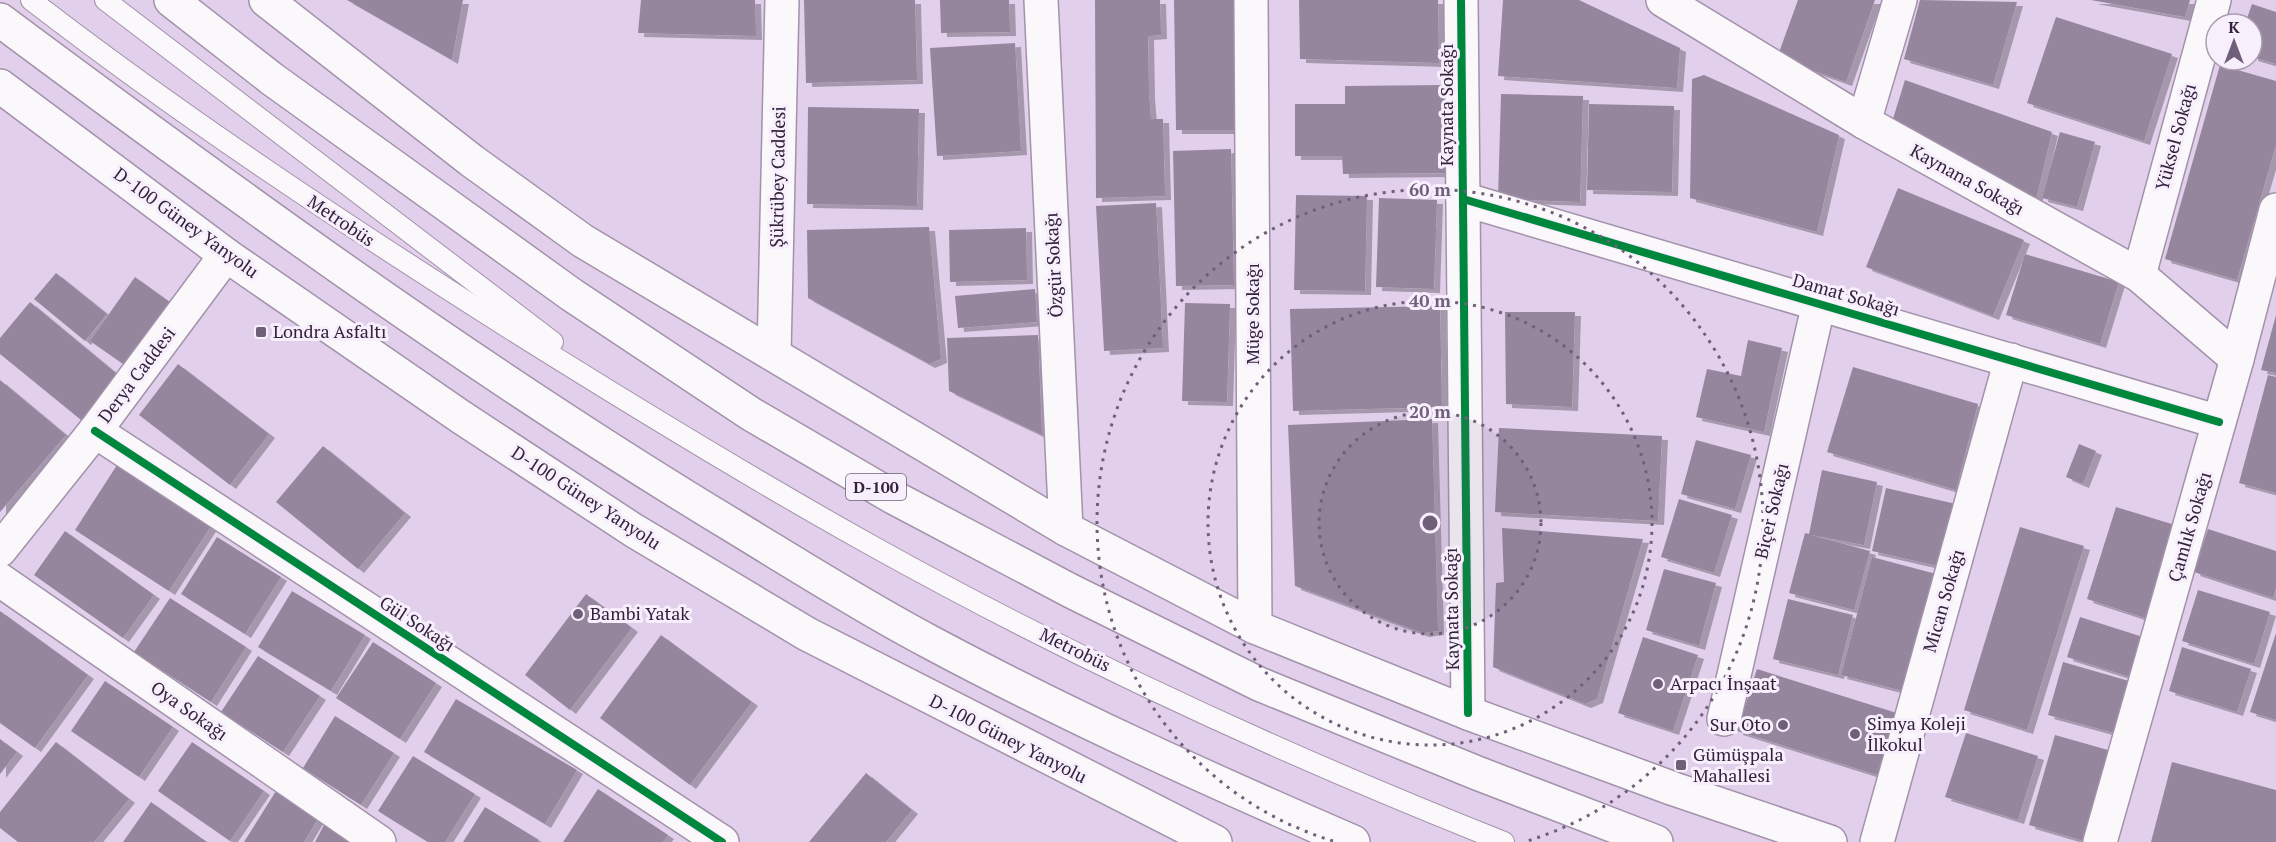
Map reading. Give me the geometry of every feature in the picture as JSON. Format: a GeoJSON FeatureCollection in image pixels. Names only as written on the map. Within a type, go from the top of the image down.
{"type":"FeatureCollection","features":[{"type":"Feature","properties":{"kind":"main road","name":"D-100"},"geometry":{"type":"LineString","coordinates":[[171,0],[272,78],[572,294],[751,414],[893,497],[1071,591],[1260,684],[1477,773],[1656,842]]}},
{"type":"Feature","properties":{"kind":"main road"},"geometry":{"type":"LineString","coordinates":[[266,0],[472,161],[583,241],[774,354],[921,445],[1066,529],[1255,627],[1468,713],[1674,789],[1830,842]]}},
{"type":"Feature","properties":{"kind":"main road","name":"Şükrübey Caddesi"},"geometry":{"type":"LineString","coordinates":[[774,354],[782,0]]}},
{"type":"Feature","properties":{"kind":"main road","name":"Özgür Sokağı"},"geometry":{"type":"LineString","coordinates":[[1041,0],[1066,529]]}},
{"type":"Feature","properties":{"kind":"main road","name":"Müge Sokağı"},"geometry":{"type":"LineString","coordinates":[[1251,0],[1255,627]]}},
{"type":"Feature","properties":{"kind":"main road","name":"Kaynata Sokağı"},"geometry":{"type":"LineString","coordinates":[[1461,0],[1468,713]]}},
{"type":"Feature","properties":{"kind":"main road"},"geometry":{"type":"LineString","coordinates":[[1864,122],[1900,0]]}},
{"type":"Feature","properties":{"kind":"main road","name":"Yüksel Sokağı"},"geometry":{"type":"LineString","coordinates":[[2139,275],[2214,0]]}},
{"type":"Feature","properties":{"kind":"main road","name":"Kaynana Sokağı"},"geometry":{"type":"LineString","coordinates":[[1681,4],[1864,122],[2139,275],[2237,359]]}},
{"type":"Feature","properties":{"kind":"main road"},"geometry":{"type":"LineString","coordinates":[[0,20],[201,170],[512,387],[637,468],[927,641],[1224,786],[1353,842]]}},
{"type":"Feature","properties":{"kind":"main road","name":"D-100 Güney Yanyolu"},"geometry":{"type":"LineString","coordinates":[[0,86],[226,255],[470,424],[633,530],[807,634],[1215,842]]}},
{"type":"Feature","properties":{"kind":"main road","name":"Damat Sokağı"},"geometry":{"type":"LineString","coordinates":[[1463,199],[2219,422]]}},
{"type":"Feature","properties":{"kind":"main road","name":"Çamlık Sokağı"},"geometry":{"type":"LineString","coordinates":[[2100,842],[2237,359],[2276,210]]}},
{"type":"Feature","properties":{"kind":"main road","name":"Derya Caddesi"},"geometry":{"type":"LineString","coordinates":[[0,550],[95,431],[226,255]]}},
{"type":"Feature","properties":{"kind":"main road","name":"Biçer Sokağı"},"geometry":{"type":"LineString","coordinates":[[1724,719],[1819,303]]}},
{"type":"Feature","properties":{"kind":"main road","name":"Mican Sokağı"},"geometry":{"type":"LineString","coordinates":[[1877,842],[2011,360]]}},
{"type":"Feature","properties":{"kind":"main road","name":"Gül Sokağı"},"geometry":{"type":"LineString","coordinates":[[95,431],[722,842]]}},
{"type":"Feature","properties":{"kind":"main road","name":"Oya Sokağı"},"geometry":{"type":"LineString","coordinates":[[0,580],[379,842]]}},
{"type":"Feature","properties":{"kind":"lane","name":"Metrobüs"},"geometry":{"type":"LineString","coordinates":[[31,0],[339,220],[663,425],[871,545],[1029,628],[1253,736],[1504,842]]}},
{"type":"Feature","properties":{"kind":"lane","name":"Metrobüs"},"geometry":{"type":"LineString","coordinates":[[105,0],[663,425]]}},
{"type":"Feature","properties":{"kind":"building"},"geometry":{"type":"Polygon","coordinates":[[[347,0],[463,0],[452,60],[347,0]]]}},
{"type":"Feature","properties":{"kind":"building"},"geometry":{"type":"Polygon","coordinates":[[[641,0],[755,0],[756,36],[638,33],[641,0]]]}},
{"type":"Feature","properties":{"kind":"building"},"geometry":{"type":"Polygon","coordinates":[[[804,0],[915,0],[917,80],[806,83],[804,0]]]}},
{"type":"Feature","properties":{"kind":"building"},"geometry":{"type":"Polygon","coordinates":[[[940,0],[1009,0],[1010,32],[941,33],[940,0]]]}},
{"type":"Feature","properties":{"kind":"building"},"geometry":{"type":"Polygon","coordinates":[[[1095,0],[1160,0],[1161,35],[1148,36],[1149,95],[1151,119],[1163,119],[1165,196],[1096,198],[1095,0]]]}},
{"type":"Feature","properties":{"kind":"building"},"geometry":{"type":"Polygon","coordinates":[[[1174,0],[1236,0],[1238,130],[1176,130],[1174,0]]]}},
{"type":"Feature","properties":{"kind":"building"},"geometry":{"type":"Polygon","coordinates":[[[1299,0],[1438,0],[1439,63],[1300,59],[1299,0]]]}},
{"type":"Feature","properties":{"kind":"building"},"geometry":{"type":"Polygon","coordinates":[[[1503,0],[1579,0],[1680,48],[1677,88],[1498,76],[1503,0]]]}},
{"type":"Feature","properties":{"kind":"building"},"geometry":{"type":"Polygon","coordinates":[[[1798,0],[1875,0],[1846,82],[1777,58],[1798,0]]]}},
{"type":"Feature","properties":{"kind":"building"},"geometry":{"type":"Polygon","coordinates":[[[1920,0],[2017,2],[1993,85],[1904,59],[1920,0]]]}},
{"type":"Feature","properties":{"kind":"building"},"geometry":{"type":"Polygon","coordinates":[[[2091,0],[2190,0],[2185,17],[2091,0]]]}},
{"type":"Feature","properties":{"kind":"building"},"geometry":{"type":"Polygon","coordinates":[[[2252,4],[2276,12],[2276,64],[2264,60],[2264,12],[2249,12],[2252,4]]]}},
{"type":"Feature","properties":{"kind":"building"},"geometry":{"type":"Polygon","coordinates":[[[2056,17],[2172,54],[2144,141],[2027,103],[2056,17]]]}},
{"type":"Feature","properties":{"kind":"building"},"geometry":{"type":"Polygon","coordinates":[[[1015,43],[1021,151],[937,156],[930,48],[1015,43]]]}},
{"type":"Feature","properties":{"kind":"building"},"geometry":{"type":"Polygon","coordinates":[[[2218,72],[2244,72],[2276,81],[2276,145],[2237,280],[2165,259],[2218,72]]]}},
{"type":"Feature","properties":{"kind":"building"},"geometry":{"type":"Polygon","coordinates":[[[1704,75],[1839,135],[1817,232],[1690,198],[1692,79],[1704,75]]]}},
{"type":"Feature","properties":{"kind":"building"},"geometry":{"type":"Polygon","coordinates":[[[1905,80],[2052,132],[2036,200],[1892,122],[1905,80]]]}},
{"type":"Feature","properties":{"kind":"building"},"geometry":{"type":"Polygon","coordinates":[[[1444,85],[1445,173],[1343,174],[1342,156],[1295,156],[1295,104],[1345,104],[1345,86],[1444,85]]]}},
{"type":"Feature","properties":{"kind":"building"},"geometry":{"type":"Polygon","coordinates":[[[1501,94],[1583,96],[1580,202],[1498,199],[1501,94]]]}},
{"type":"Feature","properties":{"kind":"building"},"geometry":{"type":"Polygon","coordinates":[[[1589,104],[1674,106],[1672,192],[1587,190],[1589,104]]]}},
{"type":"Feature","properties":{"kind":"building"},"geometry":{"type":"Polygon","coordinates":[[[808,107],[919,109],[917,206],[807,204],[808,107]]]}},
{"type":"Feature","properties":{"kind":"building"},"geometry":{"type":"Polygon","coordinates":[[[2060,132],[2095,142],[2077,207],[2042,198],[2060,132]]]}},
{"type":"Feature","properties":{"kind":"building"},"geometry":{"type":"Polygon","coordinates":[[[1231,149],[1234,285],[1176,286],[1173,151],[1231,149]]]}},
{"type":"Feature","properties":{"kind":"building"},"geometry":{"type":"Polygon","coordinates":[[[1898,188],[2024,240],[1993,316],[1866,267],[1898,188]]]}},
{"type":"Feature","properties":{"kind":"building"},"geometry":{"type":"Polygon","coordinates":[[[1296,195],[1367,196],[1365,291],[1294,290],[1296,195]]]}},
{"type":"Feature","properties":{"kind":"building"},"geometry":{"type":"Polygon","coordinates":[[[1379,198],[1437,200],[1434,289],[1376,287],[1379,198]]]}},
{"type":"Feature","properties":{"kind":"building"},"geometry":{"type":"Polygon","coordinates":[[[1156,203],[1163,348],[1104,351],[1096,206],[1156,203]]]}},
{"type":"Feature","properties":{"kind":"building"},"geometry":{"type":"Polygon","coordinates":[[[929,227],[941,359],[929,364],[808,298],[807,230],[929,227]]]}},
{"type":"Feature","properties":{"kind":"building"},"geometry":{"type":"Polygon","coordinates":[[[1026,228],[1027,280],[950,282],[949,230],[1026,228]]]}},
{"type":"Feature","properties":{"kind":"building"},"geometry":{"type":"Polygon","coordinates":[[[2025,254],[2119,282],[2100,344],[2006,315],[2025,254]]]}},
{"type":"Feature","properties":{"kind":"building"},"geometry":{"type":"Polygon","coordinates":[[[56,273],[107,314],[85,341],[34,299],[56,273]]]}},
{"type":"Feature","properties":{"kind":"building"},"geometry":{"type":"Polygon","coordinates":[[[135,277],[171,303],[126,366],[90,341],[135,277]]]}},
{"type":"Feature","properties":{"kind":"building"},"geometry":{"type":"Polygon","coordinates":[[[1035,289],[1037,322],[958,328],[955,296],[1035,289]]]}},
{"type":"Feature","properties":{"kind":"building"},"geometry":{"type":"Polygon","coordinates":[[[30,302],[123,379],[86,424],[0,354],[0,338],[30,302]]]}},
{"type":"Feature","properties":{"kind":"building"},"geometry":{"type":"Polygon","coordinates":[[[1185,303],[1230,304],[1227,402],[1182,401],[1185,303]]]}},
{"type":"Feature","properties":{"kind":"building"},"geometry":{"type":"Polygon","coordinates":[[[1440,306],[1442,407],[1293,411],[1290,309],[1440,306]]]}},
{"type":"Feature","properties":{"kind":"building"},"geometry":{"type":"Polygon","coordinates":[[[1505,312],[1575,312],[1572,407],[1506,404],[1505,312]]]}},
{"type":"Feature","properties":{"kind":"building"},"geometry":{"type":"Polygon","coordinates":[[[2276,315],[2276,373],[2261,370],[2276,315]]]}},
{"type":"Feature","properties":{"kind":"building"},"geometry":{"type":"Polygon","coordinates":[[[1038,335],[1042,435],[949,391],[947,338],[1038,335]]]}},
{"type":"Feature","properties":{"kind":"building"},"geometry":{"type":"Polygon","coordinates":[[[1748,340],[1782,348],[1764,432],[1696,417],[1707,369],[1741,376],[1748,340]]]}},
{"type":"Feature","properties":{"kind":"building"},"geometry":{"type":"Polygon","coordinates":[[[178,364],[269,434],[230,485],[139,415],[178,364]]]}},
{"type":"Feature","properties":{"kind":"building"},"geometry":{"type":"Polygon","coordinates":[[[1853,367],[1978,404],[1956,490],[1827,452],[1853,367]]]}},
{"type":"Feature","properties":{"kind":"building"},"geometry":{"type":"Polygon","coordinates":[[[2268,375],[2276,377],[2276,493],[2239,483],[2268,375]]]}},
{"type":"Feature","properties":{"kind":"building"},"geometry":{"type":"Polygon","coordinates":[[[0,380],[66,435],[0,512],[0,380]]]}},
{"type":"Feature","properties":{"kind":"building"},"geometry":{"type":"Polygon","coordinates":[[[1432,419],[1438,631],[1423,633],[1295,586],[1288,425],[1432,419]]]}},
{"type":"Feature","properties":{"kind":"building"},"geometry":{"type":"Polygon","coordinates":[[[1499,428],[1662,436],[1658,521],[1495,512],[1499,428]]]}},
{"type":"Feature","properties":{"kind":"building"},"geometry":{"type":"Polygon","coordinates":[[[1696,440],[1751,455],[1735,509],[1681,494],[1696,440]]]}},
{"type":"Feature","properties":{"kind":"building"},"geometry":{"type":"Polygon","coordinates":[[[2079,444],[2096,451],[2083,484],[2066,477],[2079,444]]]}},
{"type":"Feature","properties":{"kind":"building"},"geometry":{"type":"Polygon","coordinates":[[[323,446],[405,513],[358,569],[276,502],[323,446]]]}},
{"type":"Feature","properties":{"kind":"building"},"geometry":{"type":"Polygon","coordinates":[[[119,462],[213,523],[169,591],[75,530],[119,462]]]}},
{"type":"Feature","properties":{"kind":"building"},"geometry":{"type":"Polygon","coordinates":[[[1822,470],[1877,482],[1864,545],[1811,535],[1870,551],[1854,610],[1789,593],[1805,533],[1809,534],[1822,470]]]}},
{"type":"Feature","properties":{"kind":"building"},"geometry":{"type":"Polygon","coordinates":[[[1886,488],[1956,504],[1942,567],[1872,551],[1886,488]]]}},
{"type":"Feature","properties":{"kind":"building"},"geometry":{"type":"Polygon","coordinates":[[[1679,499],[1732,515],[1714,573],[1661,557],[1679,499]]]}},
{"type":"Feature","properties":{"kind":"building"},"geometry":{"type":"Polygon","coordinates":[[[2116,507],[2175,525],[2145,618],[2087,599],[2116,507]]]}},
{"type":"Feature","properties":{"kind":"building"},"geometry":{"type":"Polygon","coordinates":[[[2020,527],[2084,546],[2027,730],[1964,710],[2020,527]]]}},
{"type":"Feature","properties":{"kind":"building"},"geometry":{"type":"Polygon","coordinates":[[[1502,528],[1643,539],[1597,699],[1585,704],[1493,667],[1496,583],[1504,582],[1502,528]]]}},
{"type":"Feature","properties":{"kind":"building"},"geometry":{"type":"Polygon","coordinates":[[[2208,529],[2276,551],[2276,588],[2273,598],[2194,572],[2208,529]]]}},
{"type":"Feature","properties":{"kind":"building"},"geometry":{"type":"Polygon","coordinates":[[[65,531],[154,595],[123,638],[34,575],[65,531]]]}},
{"type":"Feature","properties":{"kind":"building"},"geometry":{"type":"Polygon","coordinates":[[[217,537],[281,577],[245,634],[181,594],[217,537]]]}},
{"type":"Feature","properties":{"kind":"building"},"geometry":{"type":"Polygon","coordinates":[[[1872,557],[1940,575],[1924,636],[1917,635],[1903,691],[1841,675],[1872,557]]]}},
{"type":"Feature","properties":{"kind":"building"},"geometry":{"type":"Polygon","coordinates":[[[1664,569],[1716,583],[1699,646],[1646,630],[1664,569]]]}},
{"type":"Feature","properties":{"kind":"building"},"geometry":{"type":"Polygon","coordinates":[[[2198,590],[2270,612],[2254,664],[2182,641],[2198,590]]]}},
{"type":"Feature","properties":{"kind":"building"},"geometry":{"type":"Polygon","coordinates":[[[292,591],[365,635],[331,691],[258,647],[292,591]]]}},
{"type":"Feature","properties":{"kind":"building"},"geometry":{"type":"Polygon","coordinates":[[[586,594],[632,628],[570,710],[525,675],[586,594]]]}},
{"type":"Feature","properties":{"kind":"building"},"geometry":{"type":"Polygon","coordinates":[[[170,598],[246,647],[211,702],[134,652],[170,598]]]}},
{"type":"Feature","properties":{"kind":"building"},"geometry":{"type":"Polygon","coordinates":[[[1788,599],[1853,615],[1838,675],[1773,659],[1788,599]]]}},
{"type":"Feature","properties":{"kind":"building"},"geometry":{"type":"Polygon","coordinates":[[[0,611],[88,675],[35,748],[0,723],[0,611]]]}},
{"type":"Feature","properties":{"kind":"building"},"geometry":{"type":"Polygon","coordinates":[[[2080,617],[2146,638],[2133,678],[2067,657],[2080,617]]]}},
{"type":"Feature","properties":{"kind":"building"},"geometry":{"type":"Polygon","coordinates":[[[2276,633],[2276,720],[2250,712],[2276,633]]]}},
{"type":"Feature","properties":{"kind":"building"},"geometry":{"type":"Polygon","coordinates":[[[661,635],[752,702],[690,785],[600,718],[661,635]]]}},
{"type":"Feature","properties":{"kind":"building","name":"Arpacı İnşaat"},"geometry":{"type":"Polygon","coordinates":[[[1643,637],[1698,655],[1673,731],[1618,713],[1643,637]]]}},
{"type":"Feature","properties":{"kind":"building"},"geometry":{"type":"Polygon","coordinates":[[[373,642],[436,683],[400,739],[336,698],[373,642]]]}},
{"type":"Feature","properties":{"kind":"building"},"geometry":{"type":"Polygon","coordinates":[[[2182,647],[2251,669],[2237,712],[2169,691],[2182,647]]]}},
{"type":"Feature","properties":{"kind":"building"},"geometry":{"type":"Polygon","coordinates":[[[258,656],[320,696],[283,752],[221,712],[258,656]]]}},
{"type":"Feature","properties":{"kind":"building"},"geometry":{"type":"Polygon","coordinates":[[[2063,662],[2129,681],[2114,733],[2048,715],[2063,662]]]}},
{"type":"Feature","properties":{"kind":"building"},"geometry":{"type":"Polygon","coordinates":[[[1757,669],[1900,714],[1880,776],[1737,731],[1757,669]]]}},
{"type":"Feature","properties":{"kind":"building"},"geometry":{"type":"Polygon","coordinates":[[[105,681],[173,727],[139,777],[71,731],[105,681]]]}},
{"type":"Feature","properties":{"kind":"building"},"geometry":{"type":"Polygon","coordinates":[[[456,699],[577,770],[545,824],[424,752],[456,699]]]}},
{"type":"Feature","properties":{"kind":"building"},"geometry":{"type":"Polygon","coordinates":[[[335,716],[394,753],[361,805],[303,768],[335,716]]]}},
{"type":"Feature","properties":{"kind":"building"},"geometry":{"type":"Polygon","coordinates":[[[1966,733],[2038,756],[2018,820],[1945,797],[1966,733]]]}},
{"type":"Feature","properties":{"kind":"building"},"geometry":{"type":"Polygon","coordinates":[[[2055,735],[2115,752],[2087,842],[2029,825],[2055,735]]]}},
{"type":"Feature","properties":{"kind":"building"},"geometry":{"type":"Polygon","coordinates":[[[0,739],[17,752],[0,774],[0,739]]]}},
{"type":"Feature","properties":{"kind":"building"},"geometry":{"type":"Polygon","coordinates":[[[56,742],[129,799],[94,842],[18,842],[0,828],[0,812],[56,742]]]}},
{"type":"Feature","properties":{"kind":"building"},"geometry":{"type":"Polygon","coordinates":[[[192,742],[264,791],[230,841],[158,791],[192,742]]]}},
{"type":"Feature","properties":{"kind":"building"},"geometry":{"type":"Polygon","coordinates":[[[413,756],[475,794],[445,842],[428,842],[378,811],[413,756]]]}},
{"type":"Feature","properties":{"kind":"building"},"geometry":{"type":"Polygon","coordinates":[[[2172,762],[2276,790],[2276,842],[2151,842],[2172,762]]]}},
{"type":"Feature","properties":{"kind":"building"},"geometry":{"type":"Polygon","coordinates":[[[866,773],[912,810],[886,842],[809,842],[866,773]]]}},
{"type":"Feature","properties":{"kind":"building"},"geometry":{"type":"Polygon","coordinates":[[[598,789],[668,835],[663,842],[563,842],[598,789]]]}},
{"type":"Feature","properties":{"kind":"building"},"geometry":{"type":"Polygon","coordinates":[[[276,791],[319,817],[304,842],[244,842],[276,791]]]}},
{"type":"Feature","properties":{"kind":"building"},"geometry":{"type":"Polygon","coordinates":[[[151,802],[201,838],[207,842],[123,842],[151,802]]]}},
{"type":"Feature","properties":{"kind":"building"},"geometry":{"type":"Polygon","coordinates":[[[485,807],[539,840],[538,842],[463,842],[485,807]]]}},
{"type":"Feature","properties":{"kind":"building"},"geometry":{"type":"Polygon","coordinates":[[[324,825],[355,842],[315,842],[324,825]]]}},
{"type":"Feature","properties":{"kind":"cycle path"},"geometry":{"type":"LineString","coordinates":[[1461,0],[1468,713]]}},
{"type":"Feature","properties":{"kind":"cycle path"},"geometry":{"type":"LineString","coordinates":[[1463,199],[2219,422]]}},
{"type":"Feature","properties":{"kind":"cycle path"},"geometry":{"type":"LineString","coordinates":[[95,431],[722,842]]}},
{"type":"Feature","properties":{"kind":"place","name":"Londra Asfaltı"},"geometry":{"type":"Point","coordinates":[261,332]}},
{"type":"Feature","properties":{"kind":"place","name":"Bambi Yatak"},"geometry":{"type":"Point","coordinates":[578,614]}},
{"type":"Feature","properties":{"kind":"place","name":"Arpacı İnşaat"},"geometry":{"type":"Point","coordinates":[1658,684]}},
{"type":"Feature","properties":{"kind":"place","name":"Sur Oto"},"geometry":{"type":"Point","coordinates":[1783,725]}},
{"type":"Feature","properties":{"kind":"place","name":"Simya Koleji İlkokul"},"geometry":{"type":"Point","coordinates":[1855,734]}},
{"type":"Feature","properties":{"kind":"place","name":"Gümüşpala Mahallesi"},"geometry":{"type":"Point","coordinates":[1681,765]}}]}
